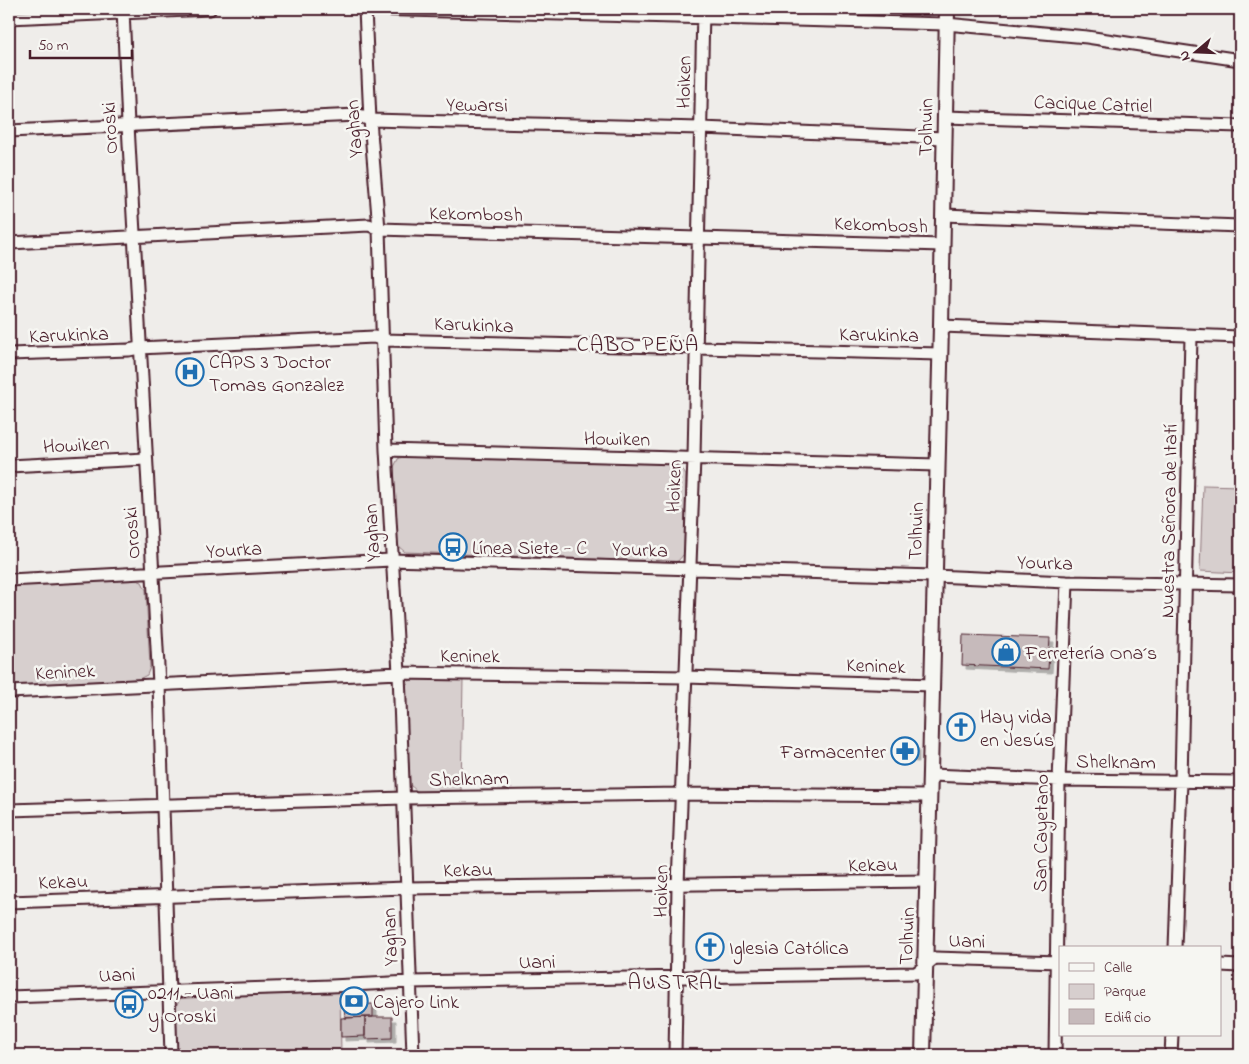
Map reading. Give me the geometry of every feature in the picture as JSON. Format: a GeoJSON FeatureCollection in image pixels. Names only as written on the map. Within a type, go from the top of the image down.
{"type":"FeatureCollection","features":[{"type":"Feature","properties":{"kind":"street"},"geometry":{"type":"LineString","coordinates":[[9,18],[124,11],[210,9]]}},
{"type":"Feature","properties":{"kind":"street"},"geometry":{"type":"LineString","coordinates":[[366,9],[703,14],[946,24],[1087,37],[1240,60]]}},
{"type":"Feature","properties":{"kind":"street","name":"Yaghan"},"geometry":{"type":"LineString","coordinates":[[366,9],[370,120],[379,229],[391,560],[399,673],[413,1055]]}},
{"type":"Feature","properties":{"kind":"street","name":"Tolhuin"},"geometry":{"type":"LineString","coordinates":[[923,1055],[931,775],[947,9]]}},
{"type":"Feature","properties":{"kind":"street","name":"Oroski"},"geometry":{"type":"LineString","coordinates":[[124,11],[145,459],[159,684],[171,1055]]}},
{"type":"Feature","properties":{"kind":"street","name":"Hoiken"},"geometry":{"type":"LineString","coordinates":[[675,1055],[678,885],[688,569],[694,458],[703,14]]}},
{"type":"Feature","properties":{"kind":"street","name":"Yewarsi"},"geometry":{"type":"LineString","coordinates":[[9,131],[357,115],[370,120],[700,128],[945,138]]}},
{"type":"Feature","properties":{"kind":"street","name":"Cacique Catriel"},"geometry":{"type":"LineString","coordinates":[[946,117],[1240,126]]}},
{"type":"Feature","properties":{"kind":"street","name":"Kekombosh"},"geometry":{"type":"LineString","coordinates":[[943,215],[1240,226]]}},
{"type":"Feature","properties":{"kind":"street","name":"Kekombosh"},"geometry":{"type":"LineString","coordinates":[[9,243],[368,225],[379,229],[943,245]]}},
{"type":"Feature","properties":{"kind":"street","name":"Karukinka"},"geometry":{"type":"LineString","coordinates":[[941,326],[1240,337]]}},
{"type":"Feature","properties":{"kind":"street","name":"Nuestra Señora de Itatí"},"geometry":{"type":"LineString","coordinates":[[1174,946],[1181,781],[1191,336]]}},
{"type":"Feature","properties":{"kind":"street","name":"Karukinka"},"geometry":{"type":"LineString","coordinates":[[9,354],[129,350],[374,337],[383,340],[940,354]]}},
{"type":"Feature","properties":{"kind":"street","name":"Howiken"},"geometry":{"type":"LineString","coordinates":[[386,450],[937,465]]}},
{"type":"Feature","properties":{"kind":"street","name":"Howiken"},"geometry":{"type":"LineString","coordinates":[[9,466],[145,459]]}},
{"type":"Feature","properties":{"kind":"street","name":"Yourka"},"geometry":{"type":"LineString","coordinates":[[9,580],[391,560],[934,576],[1066,582],[1240,585]]}},
{"type":"Feature","properties":{"kind":"street","name":"San Cayetano"},"geometry":{"type":"LineString","coordinates":[[1056,1055],[1060,780],[1066,582]]}},
{"type":"Feature","properties":{"kind":"street","name":"Keninek"},"geometry":{"type":"LineString","coordinates":[[9,692],[399,673],[686,677],[932,685]]}},
{"type":"Feature","properties":{"kind":"street","name":"Shelknam"},"geometry":{"type":"LineString","coordinates":[[931,775],[1060,780],[1240,782]]}},
{"type":"Feature","properties":{"kind":"street","name":"Shelknam"},"geometry":{"type":"LineString","coordinates":[[9,810],[404,798],[682,794],[930,796]]}},
{"type":"Feature","properties":{"kind":"street","name":"Kekau"},"geometry":{"type":"LineString","coordinates":[[9,902],[406,888],[928,882]]}},
{"type":"Feature","properties":{"kind":"street","name":"Uani"},"geometry":{"type":"LineString","coordinates":[[9,997],[410,982],[916,973],[935,958],[1058,962]]}},
{"type":"Feature","properties":{"kind":"street"},"geometry":{"type":"LineString","coordinates":[[1222,965],[1240,966]]}},
{"type":"Feature","properties":{"kind":"street"},"geometry":{"type":"LineString","coordinates":[[1171,1055],[1172,1036]]}},
{"type":"Feature","properties":{"kind":"green space"},"geometry":{"type":"Polygon","coordinates":[[[406,455],[678,464],[686,475],[684,554],[678,561],[673,562],[405,552],[398,546],[397,542],[394,467],[398,459],[406,455]]]}},
{"type":"Feature","properties":{"kind":"green space"},"geometry":{"type":"Polygon","coordinates":[[[1203,485],[1240,486],[1240,573],[1200,571],[1203,485]]]}},
{"type":"Feature","properties":{"kind":"green space"},"geometry":{"type":"Polygon","coordinates":[[[134,579],[142,582],[146,590],[150,667],[147,675],[139,679],[9,686],[9,586],[134,579]]]}},
{"type":"Feature","properties":{"kind":"green space"},"geometry":{"type":"Polygon","coordinates":[[[412,678],[463,679],[461,791],[421,792],[410,785],[405,689],[412,678]]]}},
{"type":"Feature","properties":{"kind":"green space"},"geometry":{"type":"Polygon","coordinates":[[[340,992],[341,1055],[177,1055],[175,1016],[178,1002],[182,997],[340,992]]]}},
{"type":"Feature","properties":{"kind":"building","name":"Ferretería Ona´s"},"geometry":{"type":"Polygon","coordinates":[[[963,635],[1050,638],[1048,669],[962,665],[963,635]]]}},
{"type":"Feature","properties":{"kind":"building","name":"Farmacenter"},"geometry":{"type":"Polygon","coordinates":[[[895,744],[915,745],[915,758],[895,757],[895,744]]]}},
{"type":"Feature","properties":{"kind":"building"},"geometry":{"type":"Polygon","coordinates":[[[373,1004],[373,1017],[345,1018],[344,1005],[373,1004]]]}},
{"type":"Feature","properties":{"kind":"building"},"geometry":{"type":"Polygon","coordinates":[[[365,1017],[365,1036],[341,1037],[341,1018],[365,1017]]]}},
{"type":"Feature","properties":{"kind":"building"},"geometry":{"type":"Polygon","coordinates":[[[365,1017],[392,1017],[392,1038],[365,1039],[365,1017]]]}},
{"type":"Feature","properties":{"kind":"place","name":"CAPS 3 Doctor Tomas Gonzalez"},"geometry":{"type":"Point","coordinates":[190,372]}},
{"type":"Feature","properties":{"kind":"place","name":"Línea Siete - C"},"geometry":{"type":"Point","coordinates":[453,547]}},
{"type":"Feature","properties":{"kind":"place","name":"Ferretería Ona´s"},"geometry":{"type":"Point","coordinates":[1006,652]}},
{"type":"Feature","properties":{"kind":"place","name":"Hay vida en Jesús"},"geometry":{"type":"Point","coordinates":[961,727]}},
{"type":"Feature","properties":{"kind":"place","name":"Farmacenter"},"geometry":{"type":"Point","coordinates":[905,751]}},
{"type":"Feature","properties":{"kind":"place","name":"Iglesia Católica"},"geometry":{"type":"Point","coordinates":[710,947]}},
{"type":"Feature","properties":{"kind":"place","name":"Cajero Link"},"geometry":{"type":"Point","coordinates":[354,1001]}},
{"type":"Feature","properties":{"kind":"place","name":"0211 - Uani y Oroski"},"geometry":{"type":"Point","coordinates":[129,1004]}},
{"type":"Feature","properties":{"kind":"district","name":"CABO PEÑA"},"geometry":{"type":"Point","coordinates":[638,343]}},
{"type":"Feature","properties":{"kind":"district","name":"AUSTRAL"},"geometry":{"type":"Point","coordinates":[675,981]}}]}
